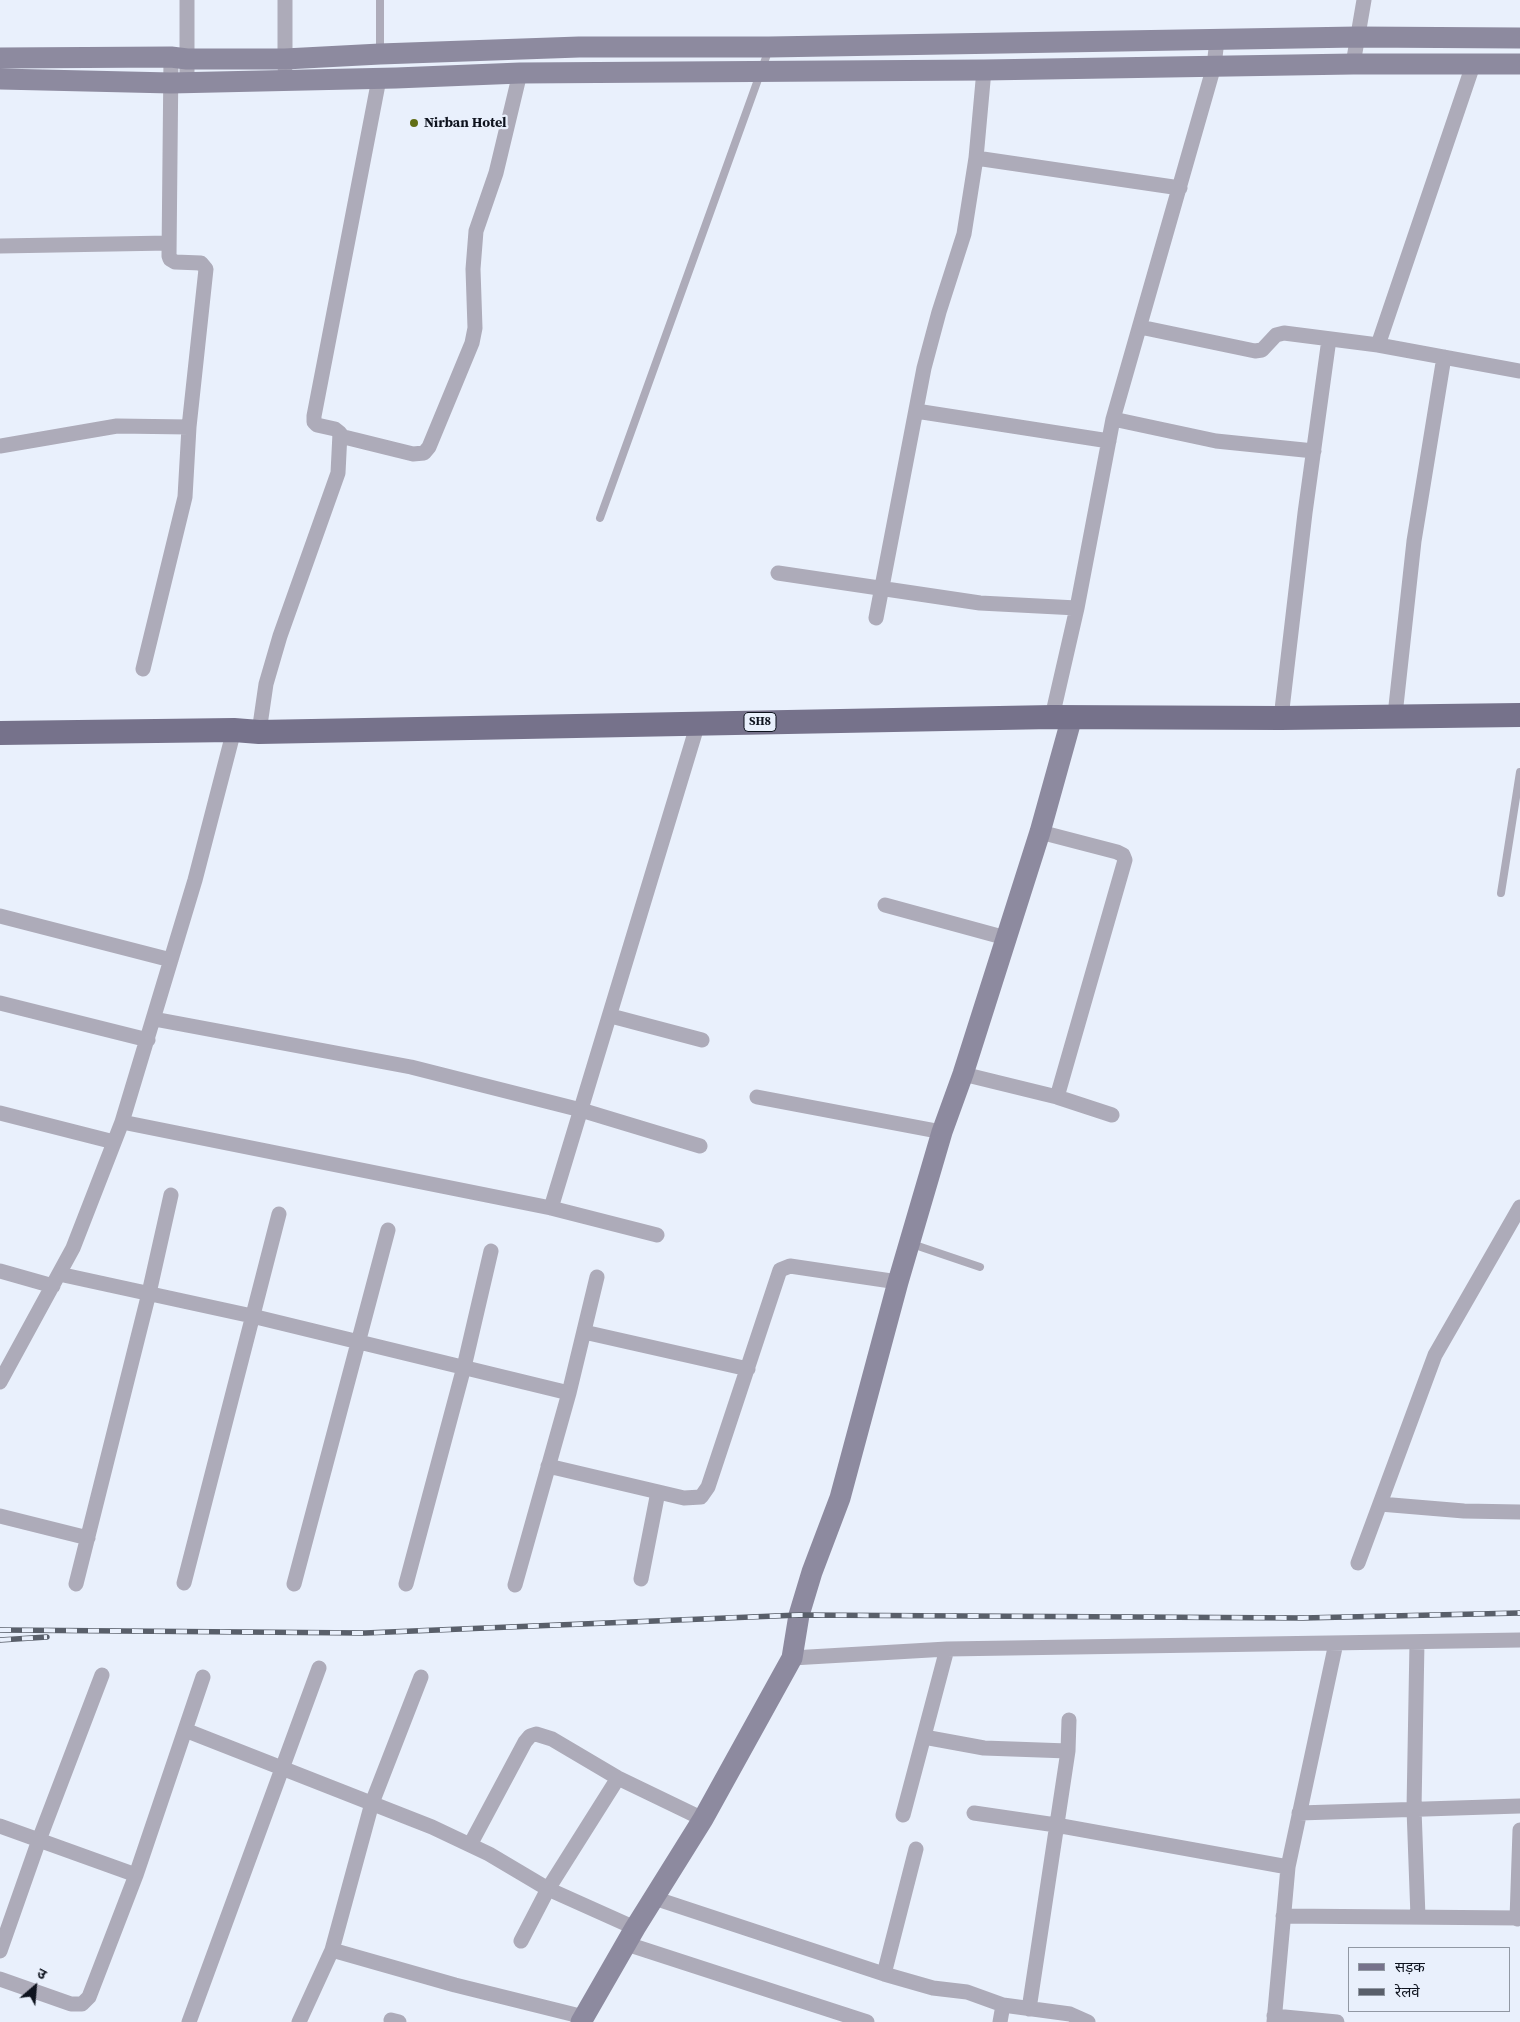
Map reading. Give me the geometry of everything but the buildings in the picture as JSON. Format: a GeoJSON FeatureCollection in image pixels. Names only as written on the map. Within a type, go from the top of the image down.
{"type":"FeatureCollection","features":[{"type":"Feature","properties":{"kind":"main road","name":"SH8"},"geometry":{"type":"LineString","coordinates":[[0,733],[234,730],[259,732],[1062,717],[1281,718],[1520,714]]}},
{"type":"Feature","properties":{"kind":"street"},"geometry":{"type":"LineString","coordinates":[[142,669],[185,497],[189,427],[206,270],[202,263],[171,261],[169,256],[179,58],[187,0]]}},
{"type":"Feature","properties":{"kind":"street"},"geometry":{"type":"LineString","coordinates":[[285,0],[285,81]]}},
{"type":"Feature","properties":{"kind":"street"},"geometry":{"type":"LineString","coordinates":[[1353,64],[1364,0]]}},
{"type":"Feature","properties":{"kind":"street"},"geometry":{"type":"LineString","coordinates":[[0,58],[285,59],[579,46],[769,47],[1357,37],[1520,38]]}},
{"type":"Feature","properties":{"kind":"street"},"geometry":{"type":"LineString","coordinates":[[332,1950],[582,2020],[703,1819],[792,1658],[799,1615],[812,1572],[840,1498],[898,1282],[942,1132],[963,1074],[1040,832],[1062,717],[1077,608],[1113,419],[1214,66],[1217,40]]}},
{"type":"Feature","properties":{"kind":"street"},"geometry":{"type":"LineString","coordinates":[[0,79],[179,83],[379,79],[520,73],[984,70],[1353,64],[1472,66],[1520,64]]}},
{"type":"Feature","properties":{"kind":"street"},"geometry":{"type":"LineString","coordinates":[[1378,345],[1472,66]]}},
{"type":"Feature","properties":{"kind":"street"},"geometry":{"type":"LineString","coordinates":[[876,618],[916,410],[934,328],[964,234],[976,158],[984,70]]}},
{"type":"Feature","properties":{"kind":"street"},"geometry":{"type":"LineString","coordinates":[[340,436],[413,454],[424,453],[429,446],[472,343],[475,328],[472,269],[476,231],[496,174],[520,73]]}},
{"type":"Feature","properties":{"kind":"street"},"geometry":{"type":"LineString","coordinates":[[259,732],[266,684],[277,644],[338,473],[340,433],[336,429],[316,424],[314,416],[379,79]]}},
{"type":"Feature","properties":{"kind":"street"},"geometry":{"type":"LineString","coordinates":[[976,158],[1180,188]]}},
{"type":"Feature","properties":{"kind":"street"},"geometry":{"type":"LineString","coordinates":[[0,246],[169,244]]}},
{"type":"Feature","properties":{"kind":"street"},"geometry":{"type":"LineString","coordinates":[[1140,327],[1255,351],[1265,348],[1279,334],[1378,345],[1520,371]]}},
{"type":"Feature","properties":{"kind":"street"},"geometry":{"type":"LineString","coordinates":[[1281,718],[1329,339]]}},
{"type":"Feature","properties":{"kind":"street"},"geometry":{"type":"LineString","coordinates":[[1395,715],[1414,541],[1444,357]]}},
{"type":"Feature","properties":{"kind":"street"},"geometry":{"type":"LineString","coordinates":[[916,410],[1109,441]]}},
{"type":"Feature","properties":{"kind":"street"},"geometry":{"type":"LineString","coordinates":[[1113,419],[1216,441],[1314,450]]}},
{"type":"Feature","properties":{"kind":"street"},"geometry":{"type":"LineString","coordinates":[[0,446],[117,426],[189,427]]}},
{"type":"Feature","properties":{"kind":"street"},"geometry":{"type":"LineString","coordinates":[[778,574],[980,603],[1077,608]]}},
{"type":"Feature","properties":{"kind":"street"},"geometry":{"type":"LineString","coordinates":[[551,1208],[698,723]]}},
{"type":"Feature","properties":{"kind":"street"},"geometry":{"type":"LineString","coordinates":[[0,1382],[72,1248],[122,1122],[195,880],[234,730]]}},
{"type":"Feature","properties":{"kind":"street"},"geometry":{"type":"LineString","coordinates":[[1040,832],[1117,852],[1125,857],[1125,863],[1056,1097]]}},
{"type":"Feature","properties":{"kind":"street"},"geometry":{"type":"LineString","coordinates":[[885,906],[1006,938]]}},
{"type":"Feature","properties":{"kind":"street"},"geometry":{"type":"LineString","coordinates":[[0,916],[171,960]]}},
{"type":"Feature","properties":{"kind":"street"},"geometry":{"type":"LineString","coordinates":[[0,1003],[148,1040]]}},
{"type":"Feature","properties":{"kind":"street"},"geometry":{"type":"LineString","coordinates":[[610,1016],[702,1040]]}},
{"type":"Feature","properties":{"kind":"street"},"geometry":{"type":"LineString","coordinates":[[154,1019],[411,1067],[581,1110],[700,1146]]}},
{"type":"Feature","properties":{"kind":"street"},"geometry":{"type":"LineString","coordinates":[[963,1074],[1056,1097],[1112,1115]]}},
{"type":"Feature","properties":{"kind":"street"},"geometry":{"type":"LineString","coordinates":[[757,1097],[942,1132]]}},
{"type":"Feature","properties":{"kind":"street"},"geometry":{"type":"LineString","coordinates":[[0,1112],[114,1142]]}},
{"type":"Feature","properties":{"kind":"street"},"geometry":{"type":"LineString","coordinates":[[122,1122],[551,1208],[656,1235]]}},
{"type":"Feature","properties":{"kind":"street"},"geometry":{"type":"LineString","coordinates":[[76,1584],[149,1294],[171,1195]]}},
{"type":"Feature","properties":{"kind":"street"},"geometry":{"type":"LineString","coordinates":[[1358,1563],[1435,1355],[1520,1207]]}},
{"type":"Feature","properties":{"kind":"street"},"geometry":{"type":"LineString","coordinates":[[184,1583],[279,1214]]}},
{"type":"Feature","properties":{"kind":"street"},"geometry":{"type":"LineString","coordinates":[[294,1584],[388,1230]]}},
{"type":"Feature","properties":{"kind":"street"},"geometry":{"type":"LineString","coordinates":[[406,1584],[464,1368],[491,1250]]}},
{"type":"Feature","properties":{"kind":"street"},"geometry":{"type":"LineString","coordinates":[[548,1466],[658,1492],[690,1498],[701,1497],[708,1487],[780,1270],[790,1266],[898,1282]]}},
{"type":"Feature","properties":{"kind":"street"},"geometry":{"type":"LineString","coordinates":[[0,1271],[149,1294],[252,1316],[569,1393]]}},
{"type":"Feature","properties":{"kind":"street"},"geometry":{"type":"LineString","coordinates":[[515,1584],[569,1393],[597,1277]]}},
{"type":"Feature","properties":{"kind":"street"},"geometry":{"type":"LineString","coordinates":[[584,1332],[748,1369]]}},
{"type":"Feature","properties":{"kind":"street"},"geometry":{"type":"LineString","coordinates":[[641,1579],[658,1492]]}},
{"type":"Feature","properties":{"kind":"street"},"geometry":{"type":"LineString","coordinates":[[1380,1504],[1464,1511],[1520,1512]]}},
{"type":"Feature","properties":{"kind":"street"},"geometry":{"type":"LineString","coordinates":[[0,1516],[88,1538]]}},
{"type":"Feature","properties":{"kind":"street"},"geometry":{"type":"LineString","coordinates":[[792,1658],[947,1649],[1520,1640]]}},
{"type":"Feature","properties":{"kind":"street"},"geometry":{"type":"LineString","coordinates":[[1416,1642],[1414,1809],[1418,1917]]}},
{"type":"Feature","properties":{"kind":"street"},"geometry":{"type":"LineString","coordinates":[[1336,1643],[1288,1867],[1274,2019],[1337,2022]]}},
{"type":"Feature","properties":{"kind":"street"},"geometry":{"type":"LineString","coordinates":[[903,1815],[947,1649]]}},
{"type":"Feature","properties":{"kind":"street"},"geometry":{"type":"LineString","coordinates":[[189,2022],[318,1668]]}},
{"type":"Feature","properties":{"kind":"street"},"geometry":{"type":"LineString","coordinates":[[0,1952],[39,1840],[102,1676]]}},
{"type":"Feature","properties":{"kind":"street"},"geometry":{"type":"LineString","coordinates":[[0,1979],[71,2004],[82,2004],[86,2001],[93,1990],[136,1875],[203,1677]]}},
{"type":"Feature","properties":{"kind":"street"},"geometry":{"type":"LineString","coordinates":[[299,2022],[332,1950],[372,1803],[421,1678]]}},
{"type":"Feature","properties":{"kind":"street"},"geometry":{"type":"LineString","coordinates":[[1029,2008],[1068,1752],[1069,1720]]}},
{"type":"Feature","properties":{"kind":"street"},"geometry":{"type":"LineString","coordinates":[[185,1730],[432,1827],[489,1854],[631,1936],[860,2021]]}},
{"type":"Feature","properties":{"kind":"street"},"geometry":{"type":"LineString","coordinates":[[470,1845],[525,1742],[530,1736],[536,1734],[552,1738],[618,1778],[703,1819]]}},
{"type":"Feature","properties":{"kind":"street"},"geometry":{"type":"LineString","coordinates":[[924,1737],[984,1748],[1068,1752]]}},
{"type":"Feature","properties":{"kind":"street"},"geometry":{"type":"LineString","coordinates":[[521,1941],[548,1889],[618,1778]]}},
{"type":"Feature","properties":{"kind":"street"},"geometry":{"type":"LineString","coordinates":[[1300,1813],[1520,1806]]}},
{"type":"Feature","properties":{"kind":"street"},"geometry":{"type":"LineString","coordinates":[[974,1813],[1056,1825],[1288,1867]]}},
{"type":"Feature","properties":{"kind":"street"},"geometry":{"type":"LineString","coordinates":[[0,1826],[136,1875]]}},
{"type":"Feature","properties":{"kind":"street"},"geometry":{"type":"LineString","coordinates":[[1283,1916],[1519,1918],[1520,1830]]}},
{"type":"Feature","properties":{"kind":"street"},"geometry":{"type":"LineString","coordinates":[[884,1974],[916,1849]]}},
{"type":"Feature","properties":{"kind":"street"},"geometry":{"type":"LineString","coordinates":[[654,1898],[884,1974],[933,1988],[968,1992],[1004,2005],[1070,2014],[1088,2022]]}},
{"type":"Feature","properties":{"kind":"street"},"geometry":{"type":"LineString","coordinates":[[1000,2022],[1004,2005]]}},
{"type":"Feature","properties":{"kind":"lane"},"geometry":{"type":"LineString","coordinates":[[380,0],[380,54]]}},
{"type":"Feature","properties":{"kind":"lane"},"geometry":{"type":"LineString","coordinates":[[600,518],[769,47]]}},
{"type":"Feature","properties":{"kind":"lane"},"geometry":{"type":"LineString","coordinates":[[1501,893],[1520,772]]}},
{"type":"Feature","properties":{"kind":"lane"},"geometry":{"type":"LineString","coordinates":[[910,1243],[980,1267]]}},
{"type":"Feature","properties":{"kind":"railway"},"geometry":{"type":"LineString","coordinates":[[0,1630],[365,1633],[799,1615],[1303,1618],[1520,1613]]}},
{"type":"Feature","properties":{"kind":"railway"},"geometry":{"type":"LineString","coordinates":[[0,1640],[47,1637]]}},
{"type":"Feature","properties":{"kind":"place","name":"Nirban Hotel"},"geometry":{"type":"Point","coordinates":[414,123]}}]}
